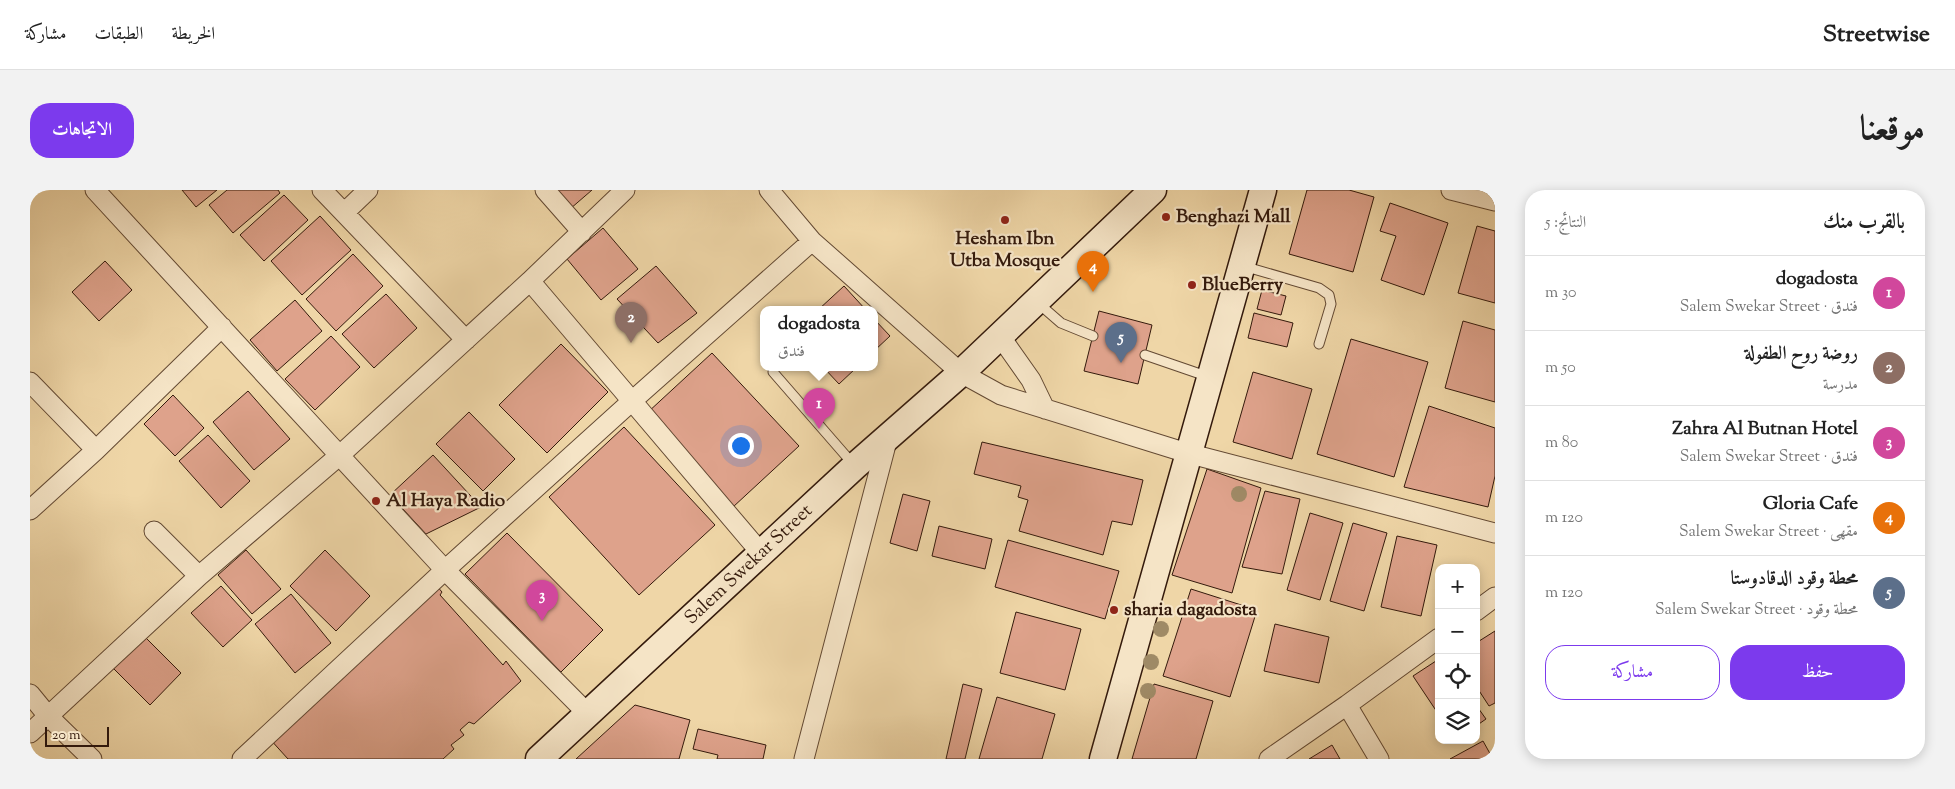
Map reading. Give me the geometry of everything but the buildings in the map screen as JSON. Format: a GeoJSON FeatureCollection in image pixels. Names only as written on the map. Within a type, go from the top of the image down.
{"type":"FeatureCollection","features":[{"type":"Feature","properties":{"kind":"street"},"geometry":{"type":"LineString","coordinates":[[95,190],[445,570],[588,714]]}},
{"type":"Feature","properties":{"kind":"street"},"geometry":{"type":"LineString","coordinates":[[322,190],[466,340]]}},
{"type":"Feature","properties":{"kind":"street"},"geometry":{"type":"LineString","coordinates":[[344,212],[368,190]]}},
{"type":"Feature","properties":{"kind":"street"},"geometry":{"type":"LineString","coordinates":[[545,190],[582,232]]}},
{"type":"Feature","properties":{"kind":"street"},"geometry":{"type":"LineString","coordinates":[[30,733],[199,576],[340,455],[530,282],[626,190]]}},
{"type":"Feature","properties":{"kind":"street"},"geometry":{"type":"LineString","coordinates":[[768,190],[812,241],[961,373],[1001,395],[1187,454],[1495,533]]}},
{"type":"Feature","properties":{"kind":"street","name":"Salem Swekar Street"},"geometry":{"type":"LineString","coordinates":[[539,759],[855,466],[961,373],[1153,190]]}},
{"type":"Feature","properties":{"kind":"street"},"geometry":{"type":"LineString","coordinates":[[1104,759],[1187,454],[1263,190]]}},
{"type":"Feature","properties":{"kind":"street"},"geometry":{"type":"LineString","coordinates":[[1451,190],[1495,201]]}},
{"type":"Feature","properties":{"kind":"street"},"geometry":{"type":"LineString","coordinates":[[242,759],[445,570],[812,241]]}},
{"type":"Feature","properties":{"kind":"street"},"geometry":{"type":"LineString","coordinates":[[530,282],[761,553]]}},
{"type":"Feature","properties":{"kind":"street"},"geometry":{"type":"LineString","coordinates":[[30,510],[96,450],[222,327]]}},
{"type":"Feature","properties":{"kind":"street"},"geometry":{"type":"LineString","coordinates":[[1000,336],[1031,380],[1045,410]]}},
{"type":"Feature","properties":{"kind":"street"},"geometry":{"type":"LineString","coordinates":[[30,382],[96,450]]}},
{"type":"Feature","properties":{"kind":"street"},"geometry":{"type":"LineString","coordinates":[[804,759],[888,437]]}},
{"type":"Feature","properties":{"kind":"street"},"geometry":{"type":"LineString","coordinates":[[154,530],[199,576]]}},
{"type":"Feature","properties":{"kind":"street"},"geometry":{"type":"LineString","coordinates":[[1479,609],[1495,597]]}},
{"type":"Feature","properties":{"kind":"street"},"geometry":{"type":"LineString","coordinates":[[1268,759],[1347,706],[1435,641]]}},
{"type":"Feature","properties":{"kind":"street"},"geometry":{"type":"LineString","coordinates":[[30,694],[48,716],[92,759]]}},
{"type":"Feature","properties":{"kind":"street"},"geometry":{"type":"LineString","coordinates":[[1347,706],[1380,759]]}},
{"type":"Feature","properties":{"kind":"lane"},"geometry":{"type":"LineString","coordinates":[[1241,265],[1318,288],[1329,294],[1331,304],[1319,344]]}},
{"type":"Feature","properties":{"kind":"lane"},"geometry":{"type":"LineString","coordinates":[[1036,302],[1061,323],[1093,336]]}},
{"type":"Feature","properties":{"kind":"lane"},"geometry":{"type":"LineString","coordinates":[[1145,355],[1209,377]]}},
{"type":"Feature","properties":{"kind":"lane"},"geometry":{"type":"LineString","coordinates":[[773,372],[855,466]]}},
{"type":"Feature","properties":{"kind":"place","name":"Benghazi Mall"},"geometry":{"type":"Point","coordinates":[1166,217]}},
{"type":"Feature","properties":{"kind":"place","name":"Hesham Ibn Utba Mosque"},"geometry":{"type":"Point","coordinates":[1005,220]}},
{"type":"Feature","properties":{"kind":"place","name":"BlueBerry"},"geometry":{"type":"Point","coordinates":[1192,285]}},
{"type":"Feature","properties":{"kind":"place","name":"Gloria Cafe"},"geometry":{"type":"Point","coordinates":[1093,292]}},
{"type":"Feature","properties":{"kind":"place","name":"روضة روح الطفولة"},"geometry":{"type":"Point","coordinates":[631,343]}},
{"type":"Feature","properties":{"kind":"place","name":"محطة وقود الدقادوستا"},"geometry":{"type":"Point","coordinates":[1121,363]}},
{"type":"Feature","properties":{"kind":"place","name":"dogadosta"},"geometry":{"type":"Point","coordinates":[819,429]}},
{"type":"Feature","properties":{"kind":"place","name":"Al Haya Radio"},"geometry":{"type":"Point","coordinates":[376,501]}},
{"type":"Feature","properties":{"kind":"place","name":"sharia dagadosta"},"geometry":{"type":"Point","coordinates":[1114,610]}},
{"type":"Feature","properties":{"kind":"place","name":"Zahra Al Butnan Hotel"},"geometry":{"type":"Point","coordinates":[542,621]}}]}
